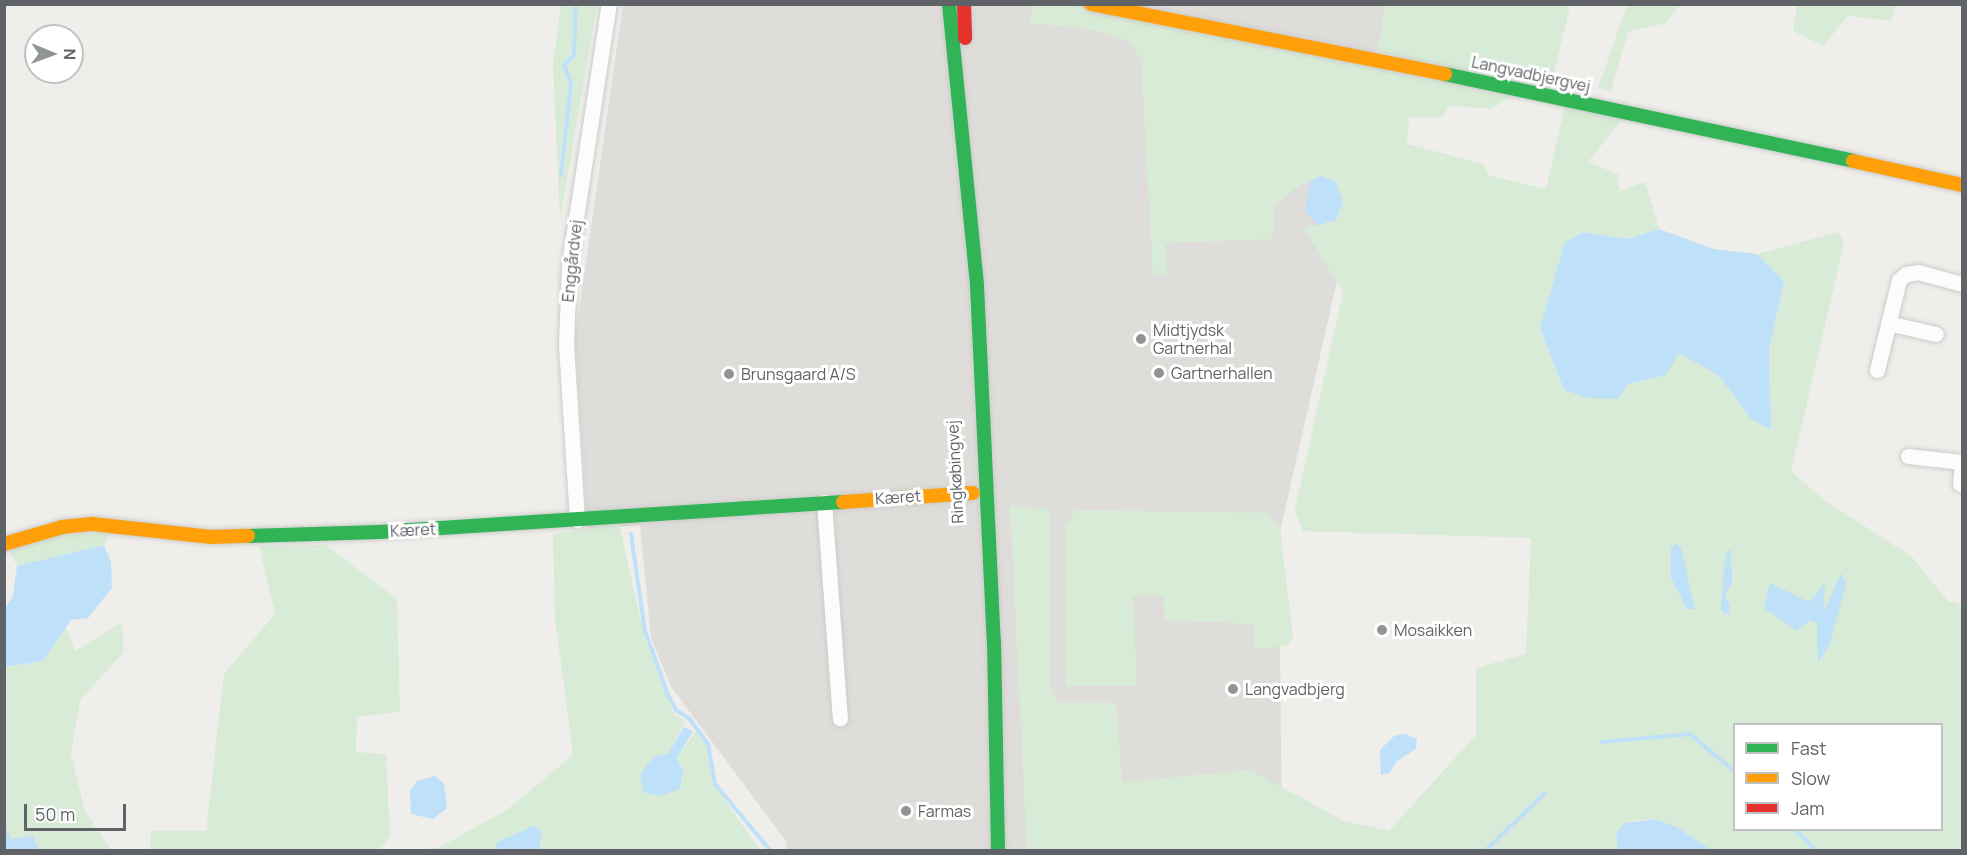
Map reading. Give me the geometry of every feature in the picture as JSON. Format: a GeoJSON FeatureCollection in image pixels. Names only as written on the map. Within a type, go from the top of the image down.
{"type":"FeatureCollection","features":[{"type":"Feature","properties":{"kind":"street","name":"Enggårdvej"},"geometry":{"type":"LineString","coordinates":[[577,520],[566,345],[569,264],[609,4]]}},
{"type":"Feature","properties":{"kind":"street","name":"Ringkøbingvej"},"geometry":{"type":"LineString","coordinates":[[949,4],[978,316],[994,641],[993,749],[998,850]]}},
{"type":"Feature","properties":{"kind":"street","name":"Ringkøbingvej"},"geometry":{"type":"LineString","coordinates":[[963,144],[964,4]]}},
{"type":"Feature","properties":{"kind":"street","name":"Langvadbjergvej"},"geometry":{"type":"LineString","coordinates":[[1091,4],[1542,93],[1962,185]]}},
{"type":"Feature","properties":{"kind":"street","name":"Ringkøbingvej"},"geometry":{"type":"LineString","coordinates":[[966,191],[963,270],[981,677],[993,749]]}},
{"type":"Feature","properties":{"kind":"street"},"geometry":{"type":"LineString","coordinates":[[1877,370],[1899,280],[1906,274],[1918,272],[1962,284]]}},
{"type":"Feature","properties":{"kind":"street"},"geometry":{"type":"LineString","coordinates":[[1888,323],[1936,334]]}},
{"type":"Feature","properties":{"kind":"street"},"geometry":{"type":"LineString","coordinates":[[1908,456],[1962,462],[1960,484]]}},
{"type":"Feature","properties":{"kind":"street","name":"Kæret"},"geometry":{"type":"LineString","coordinates":[[4,544],[62,527],[92,524],[211,537],[577,520],[973,493]]}},
{"type":"Feature","properties":{"kind":"street"},"geometry":{"type":"LineString","coordinates":[[824,502],[840,718]]}},
{"type":"Feature","properties":{"kind":"shaded area"},"geometry":{"type":"Polygon","coordinates":[[[623,5],[1386,5],[1342,259],[1279,536],[1282,850],[787,850],[786,841],[672,688],[651,638],[640,525],[588,529],[575,338],[623,5]]]}},
{"type":"Feature","properties":{"kind":"green space"},"geometry":{"type":"Polygon","coordinates":[[[1797,4],[1895,5],[1891,21],[1848,16],[1823,46],[1793,31],[1797,4]]]}},
{"type":"Feature","properties":{"kind":"green space"},"geometry":{"type":"Polygon","coordinates":[[[561,5],[597,5],[560,220],[553,64],[561,5]]]}},
{"type":"Feature","properties":{"kind":"green space"},"geometry":{"type":"Polygon","coordinates":[[[1034,5],[1062,5],[1148,18],[1516,92],[1492,109],[1449,106],[1443,117],[1409,117],[1407,144],[1484,164],[1488,175],[1546,189],[1565,106],[1623,118],[1588,162],[1618,174],[1620,191],[1645,182],[1659,229],[1627,239],[1584,232],[1540,328],[1564,390],[1628,384],[1666,375],[1679,353],[1719,376],[1752,420],[1771,430],[1769,349],[1784,281],[1757,254],[1839,232],[1844,244],[1791,471],[1824,500],[1911,556],[1948,601],[1962,605],[1962,850],[1711,850],[1677,827],[1655,819],[1635,820],[1616,833],[1618,850],[1027,850],[1010,506],[1050,509],[1049,682],[1057,703],[1116,703],[1122,782],[1250,770],[1344,821],[1389,831],[1476,735],[1476,668],[1526,654],[1531,538],[1302,531],[1295,509],[1343,292],[1304,228],[1336,220],[1321,176],[1300,185],[1276,204],[1272,239],[1165,243],[1167,275],[1153,276],[1141,60],[1129,41],[1089,29],[1029,23],[1034,5]]]}},
{"type":"Feature","properties":{"kind":"green space"},"geometry":{"type":"Polygon","coordinates":[[[1386,5],[1570,5],[1550,91],[1377,51],[1386,5]]]}},
{"type":"Feature","properties":{"kind":"green space"},"geometry":{"type":"Polygon","coordinates":[[[1627,5],[1680,5],[1666,23],[1628,32],[1611,91],[1598,88],[1627,5]]]}},
{"type":"Feature","properties":{"kind":"green space"},"geometry":{"type":"Polygon","coordinates":[[[1076,510],[1266,513],[1280,527],[1293,638],[1286,646],[1255,649],[1253,624],[1165,620],[1163,595],[1133,596],[1137,686],[1066,686],[1065,528],[1076,510]]]}},
{"type":"Feature","properties":{"kind":"green space"},"geometry":{"type":"Polygon","coordinates":[[[619,524],[645,639],[674,714],[685,721],[668,755],[683,771],[677,758],[697,729],[709,748],[712,782],[760,850],[540,850],[541,830],[497,843],[497,850],[421,850],[440,847],[508,809],[573,755],[555,618],[553,534],[619,524]]]}},
{"type":"Feature","properties":{"kind":"green space"},"geometry":{"type":"Polygon","coordinates":[[[109,533],[104,545],[17,566],[9,549],[60,534],[109,533]]]}},
{"type":"Feature","properties":{"kind":"green space"},"geometry":{"type":"Polygon","coordinates":[[[326,545],[397,599],[400,712],[357,717],[356,752],[386,754],[390,836],[380,850],[150,850],[151,831],[206,831],[224,674],[275,614],[259,546],[326,545]]]}},
{"type":"Feature","properties":{"kind":"green space"},"geometry":{"type":"Polygon","coordinates":[[[122,622],[124,652],[80,700],[71,754],[85,811],[111,850],[5,850],[5,667],[43,661],[66,628],[75,651],[122,622]]]}},
{"type":"Feature","properties":{"kind":"water"},"geometry":{"type":"Polygon","coordinates":[[[1321,176],[1336,182],[1343,202],[1336,220],[1318,225],[1305,211],[1310,181],[1321,176]]]}},
{"type":"Feature","properties":{"kind":"water"},"geometry":{"type":"Polygon","coordinates":[[[1659,229],[1714,249],[1757,254],[1784,281],[1769,349],[1771,430],[1752,420],[1719,376],[1679,353],[1666,375],[1628,384],[1618,399],[1588,398],[1564,390],[1540,328],[1565,242],[1584,232],[1627,239],[1659,229]]]}},
{"type":"Feature","properties":{"kind":"water"},"geometry":{"type":"Polygon","coordinates":[[[1676,543],[1681,548],[1695,609],[1687,609],[1671,578],[1671,548],[1676,543]]]}},
{"type":"Feature","properties":{"kind":"water"},"geometry":{"type":"Polygon","coordinates":[[[104,545],[111,562],[112,588],[88,618],[71,620],[43,661],[5,667],[5,609],[13,596],[17,566],[104,545]]]}},
{"type":"Feature","properties":{"kind":"water"},"geometry":{"type":"Polygon","coordinates":[[[1731,550],[1732,584],[1725,594],[1730,606],[1729,614],[1725,614],[1721,610],[1724,566],[1727,551],[1731,550]]]}},
{"type":"Feature","properties":{"kind":"water"},"geometry":{"type":"Polygon","coordinates":[[[1841,573],[1846,583],[1830,644],[1818,663],[1817,624],[1810,620],[1797,631],[1764,608],[1770,583],[1809,602],[1825,583],[1823,614],[1841,573]]]}},
{"type":"Feature","properties":{"kind":"water"},"geometry":{"type":"Polygon","coordinates":[[[684,727],[693,731],[677,758],[683,771],[680,789],[659,796],[643,792],[640,775],[653,757],[668,754],[684,727]]]}},
{"type":"Feature","properties":{"kind":"water"},"geometry":{"type":"Polygon","coordinates":[[[1405,734],[1417,739],[1416,749],[1397,761],[1390,773],[1381,775],[1380,750],[1394,736],[1405,734]]]}},
{"type":"Feature","properties":{"kind":"water"},"geometry":{"type":"Polygon","coordinates":[[[435,776],[444,784],[447,808],[433,819],[411,814],[410,790],[417,781],[435,776]]]}},
{"type":"Feature","properties":{"kind":"water"},"geometry":{"type":"Polygon","coordinates":[[[1655,819],[1677,827],[1711,850],[1618,850],[1616,833],[1625,823],[1655,819]]]}},
{"type":"Feature","properties":{"kind":"water"},"geometry":{"type":"Polygon","coordinates":[[[4,824],[11,839],[33,836],[39,850],[5,850],[4,824]]]}},
{"type":"Feature","properties":{"kind":"water"},"geometry":{"type":"Polygon","coordinates":[[[533,826],[541,830],[540,850],[497,850],[496,843],[533,826]]]}},
{"type":"Feature","properties":{"kind":"waterway"},"geometry":{"type":"LineString","coordinates":[[561,175],[571,83],[564,65],[574,55],[576,4]]}},
{"type":"Feature","properties":{"kind":"waterway"},"geometry":{"type":"LineString","coordinates":[[631,534],[645,631],[668,695],[676,710],[689,718],[708,744],[715,784],[770,850]]}},
{"type":"Feature","properties":{"kind":"waterway"},"geometry":{"type":"LineString","coordinates":[[1602,742],[1690,734],[1733,770]]}},
{"type":"Feature","properties":{"kind":"waterway"},"geometry":{"type":"LineString","coordinates":[[1486,850],[1545,793]]}},
{"type":"Feature","properties":{"kind":"waterway"},"geometry":{"type":"LineString","coordinates":[[1796,831],[1816,850]]}},
{"type":"Feature","properties":{"kind":"traffic: fast"},"geometry":{"type":"LineString","coordinates":[[949,4],[977,286],[994,641],[998,850]]}},
{"type":"Feature","properties":{"kind":"traffic: fast"},"geometry":{"type":"LineString","coordinates":[[1445,74],[1853,161]]}},
{"type":"Feature","properties":{"kind":"traffic: fast"},"geometry":{"type":"LineString","coordinates":[[248,536],[379,532],[843,502]]}},
{"type":"Feature","properties":{"kind":"traffic: slow"},"geometry":{"type":"LineString","coordinates":[[1091,4],[1445,74]]}},
{"type":"Feature","properties":{"kind":"traffic: slow"},"geometry":{"type":"LineString","coordinates":[[1853,161],[1962,185]]}},
{"type":"Feature","properties":{"kind":"traffic: slow"},"geometry":{"type":"LineString","coordinates":[[843,502],[973,493]]}},
{"type":"Feature","properties":{"kind":"traffic: slow"},"geometry":{"type":"LineString","coordinates":[[4,544],[62,527],[92,524],[211,537],[248,536]]}},
{"type":"Feature","properties":{"kind":"traffic: jam"},"geometry":{"type":"LineString","coordinates":[[964,4],[965,38]]}},
{"type":"Feature","properties":{"kind":"place","name":"Midtjydsk Gartnerhal"},"geometry":{"type":"Point","coordinates":[1141,339]}},
{"type":"Feature","properties":{"kind":"place","name":"Gartnerhallen"},"geometry":{"type":"Point","coordinates":[1159,373]}},
{"type":"Feature","properties":{"kind":"place","name":"Brunsgaard A/S"},"geometry":{"type":"Point","coordinates":[729,374]}},
{"type":"Feature","properties":{"kind":"place","name":"Mosaikken"},"geometry":{"type":"Point","coordinates":[1382,630]}},
{"type":"Feature","properties":{"kind":"place","name":"Langvadbjerg"},"geometry":{"type":"Point","coordinates":[1233,689]}},
{"type":"Feature","properties":{"kind":"place","name":"Farmas"},"geometry":{"type":"Point","coordinates":[906,811]}}]}
